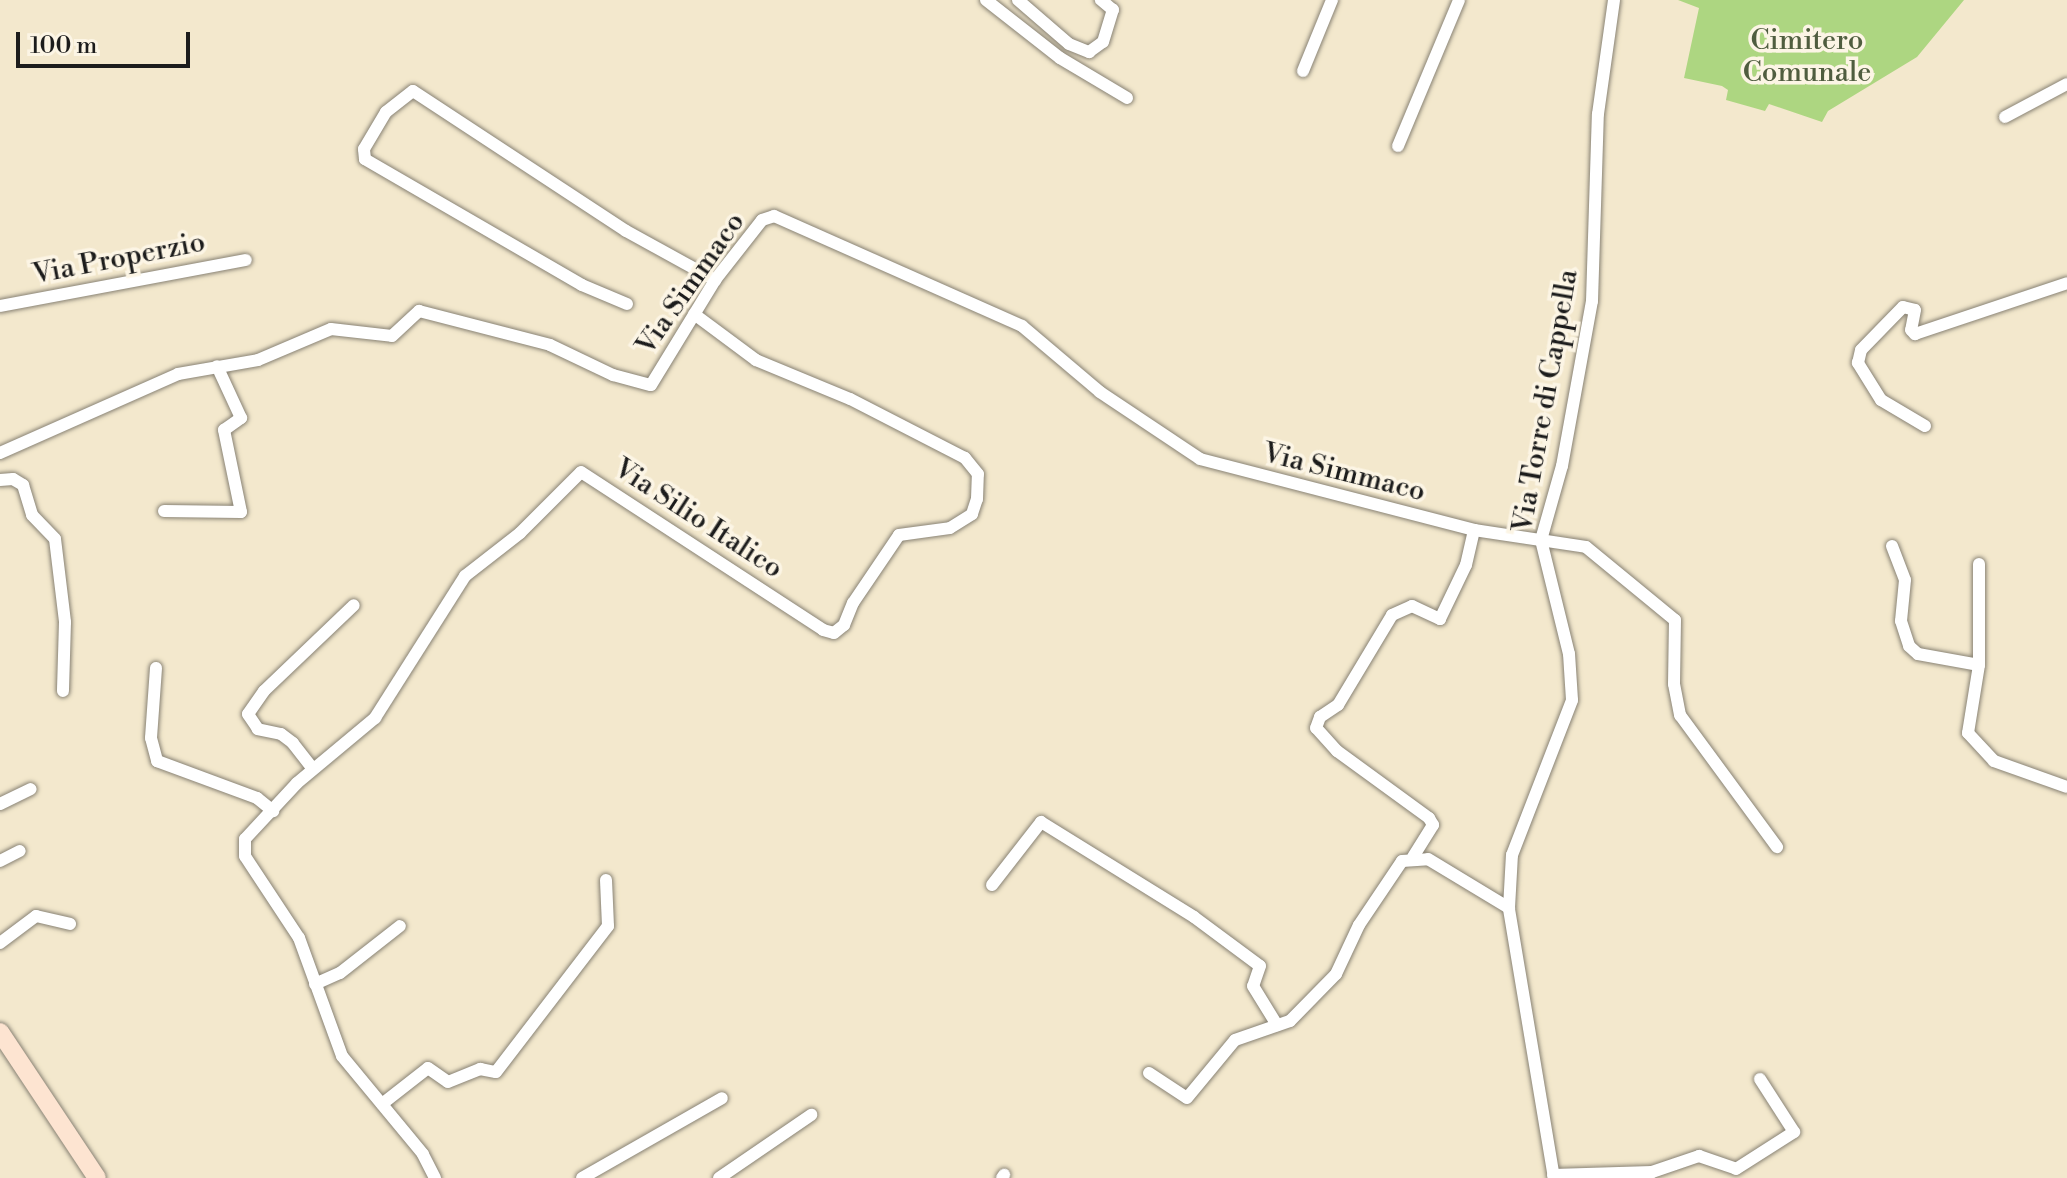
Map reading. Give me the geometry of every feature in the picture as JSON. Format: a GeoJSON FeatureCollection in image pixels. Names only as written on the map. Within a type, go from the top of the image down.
{"type":"FeatureCollection","features":[{"type":"Feature","properties":{"kind":"street"},"geometry":{"type":"LineString","coordinates":[[986,0],[1060,58],[1127,98]]}},
{"type":"Feature","properties":{"kind":"street"},"geometry":{"type":"LineString","coordinates":[[1018,0],[1069,44],[1089,52],[1103,42],[1113,10],[1101,0]]}},
{"type":"Feature","properties":{"kind":"street"},"geometry":{"type":"LineString","coordinates":[[1303,71],[1332,0]]}},
{"type":"Feature","properties":{"kind":"street"},"geometry":{"type":"LineString","coordinates":[[1398,146],[1459,0]]}},
{"type":"Feature","properties":{"kind":"street","name":"Via Torre di Cappella"},"geometry":{"type":"LineString","coordinates":[[1554,1176],[1509,908],[1512,855],[1572,700],[1569,654],[1541,540],[1562,466],[1592,301],[1598,114],[1614,0]]}},
{"type":"Feature","properties":{"kind":"street"},"geometry":{"type":"LineString","coordinates":[[2005,117],[2067,84]]}},
{"type":"Feature","properties":{"kind":"street"},"geometry":{"type":"LineString","coordinates":[[627,304],[582,285],[365,159],[364,149],[386,112],[413,91],[626,231],[715,280]]}},
{"type":"Feature","properties":{"kind":"street","name":"Via Simmaco"},"geometry":{"type":"LineString","coordinates":[[0,453],[131,391],[217,366],[258,360],[331,329],[392,336],[419,311],[550,345],[644,387],[651,385],[715,280],[762,220],[774,216],[1022,326],[1100,392],[1200,459],[1474,530],[1586,547],[1675,620],[1674,684],[1680,715],[1777,847]]}},
{"type":"Feature","properties":{"kind":"street","name":"Via Properzio"},"geometry":{"type":"LineString","coordinates":[[0,306],[246,260]]}},
{"type":"Feature","properties":{"kind":"street"},"geometry":{"type":"LineString","coordinates":[[1925,426],[1881,400],[1858,363],[1861,350],[1903,307],[1915,310],[1911,330],[1915,334],[2067,283]]}},
{"type":"Feature","properties":{"kind":"street","name":"Via Silio Italico"},"geometry":{"type":"LineString","coordinates":[[435,1178],[423,1154],[342,1056],[299,938],[243,849],[245,839],[313,769],[375,718],[465,576],[520,533],[581,472],[823,630],[834,633],[844,625],[853,603],[899,535],[950,528],[972,514],[978,474],[965,458],[850,399],[756,360],[694,314]]}},
{"type":"Feature","properties":{"kind":"street"},"geometry":{"type":"LineString","coordinates":[[164,511],[241,512],[224,430],[241,418],[217,366]]}},
{"type":"Feature","properties":{"kind":"street"},"geometry":{"type":"LineString","coordinates":[[0,480],[13,479],[23,485],[32,515],[55,539],[65,622],[63,691]]}},
{"type":"Feature","properties":{"kind":"street"},"geometry":{"type":"LineString","coordinates":[[1149,1073],[1187,1098],[1235,1040],[1290,1021],[1336,974],[1389,874],[1413,857],[1433,825],[1429,818],[1337,751],[1316,728],[1320,717],[1338,705],[1392,615],[1412,606],[1440,619],[1466,565],[1474,530]]}},
{"type":"Feature","properties":{"kind":"street"},"geometry":{"type":"LineString","coordinates":[[1892,546],[1905,580],[1901,621],[1909,646],[1918,654],[1979,665]]}},
{"type":"Feature","properties":{"kind":"street"},"geometry":{"type":"LineString","coordinates":[[1979,564],[1979,665],[1968,733],[1975,745],[1994,761],[2067,787]]}},
{"type":"Feature","properties":{"kind":"street"},"geometry":{"type":"LineString","coordinates":[[313,769],[293,743],[281,734],[258,729],[248,714],[264,691],[354,605]]}},
{"type":"Feature","properties":{"kind":"street"},"geometry":{"type":"LineString","coordinates":[[156,668],[151,738],[157,761],[257,798],[273,811]]}},
{"type":"Feature","properties":{"kind":"street"},"geometry":{"type":"LineString","coordinates":[[0,804],[31,789]]}},
{"type":"Feature","properties":{"kind":"street"},"geometry":{"type":"LineString","coordinates":[[992,885],[1041,822],[1194,917],[1260,966],[1253,986],[1277,1025]]}},
{"type":"Feature","properties":{"kind":"street"},"geometry":{"type":"LineString","coordinates":[[0,861],[20,851]]}},
{"type":"Feature","properties":{"kind":"street"},"geometry":{"type":"LineString","coordinates":[[1413,857],[1428,859],[1509,908]]}},
{"type":"Feature","properties":{"kind":"street"},"geometry":{"type":"LineString","coordinates":[[382,1104],[428,1068],[448,1082],[480,1069],[496,1072],[608,926],[606,880]]}},
{"type":"Feature","properties":{"kind":"street"},"geometry":{"type":"LineString","coordinates":[[0,943],[36,916],[70,924]]}},
{"type":"Feature","properties":{"kind":"street"},"geometry":{"type":"LineString","coordinates":[[315,984],[340,973],[400,926]]}},
{"type":"Feature","properties":{"kind":"street"},"geometry":{"type":"LineString","coordinates":[[0,1032],[97,1178]]}},
{"type":"Feature","properties":{"kind":"street"},"geometry":{"type":"LineString","coordinates":[[1554,1176],[1652,1172],[1699,1156],[1736,1169],[1794,1132],[1760,1079]]}},
{"type":"Feature","properties":{"kind":"street"},"geometry":{"type":"LineString","coordinates":[[582,1178],[616,1154],[722,1098]]}},
{"type":"Feature","properties":{"kind":"street"},"geometry":{"type":"LineString","coordinates":[[719,1178],[811,1115]]}},
{"type":"Feature","properties":{"kind":"green space","name":"Cimitero Comunale"},"geometry":{"type":"Polygon","coordinates":[[[1678,0],[1964,0],[1917,57],[1828,111],[1822,122],[1769,104],[1765,111],[1726,100],[1728,90],[1722,86],[1684,78],[1699,8],[1678,0]]]}}]}
